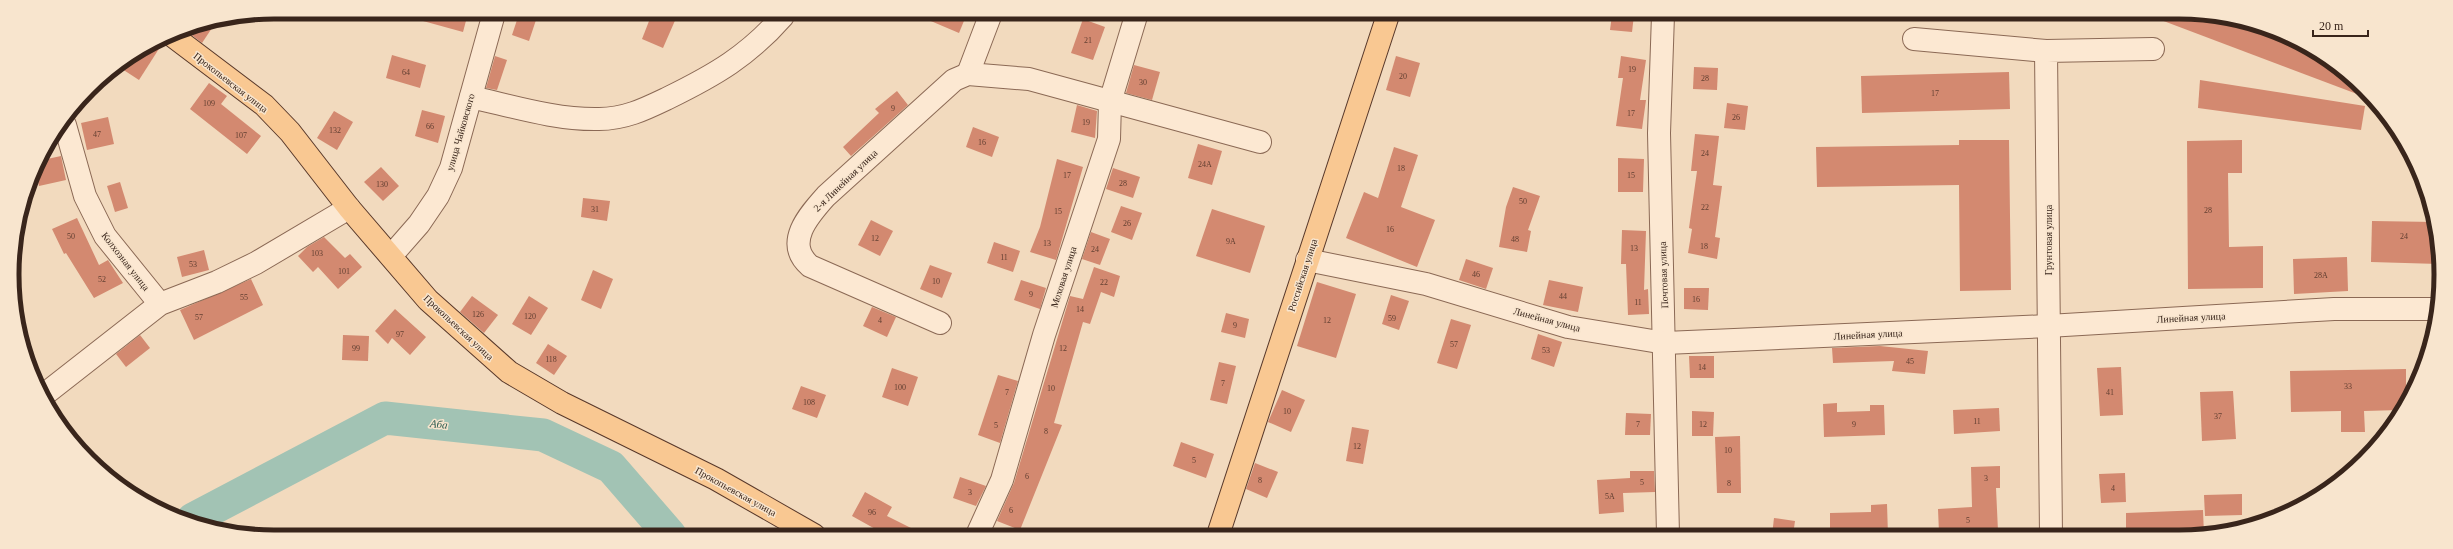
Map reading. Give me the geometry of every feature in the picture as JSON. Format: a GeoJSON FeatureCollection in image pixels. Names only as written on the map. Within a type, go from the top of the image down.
{"type":"FeatureCollection","features":[{"type":"Feature","properties":{"kind":"main road","name":"Российская улица"},"geometry":{"type":"LineString","coordinates":[[1220,530],[1387,19]]}},
{"type":"Feature","properties":{"kind":"main road","name":"Прокопьевская улица"},"geometry":{"type":"LineString","coordinates":[[176,38],[264,105],[290,132],[349,208],[428,300],[509,372],[562,403],[716,479],[805,530]]}},
{"type":"Feature","properties":{"kind":"street","name":"улица Чайковского"},"geometry":{"type":"LineString","coordinates":[[391,256],[419,224],[438,196],[451,168],[492,19]]}},
{"type":"Feature","properties":{"kind":"street"},"geometry":{"type":"LineString","coordinates":[[471,97],[550,114],[599,119],[633,115],[716,75],[763,38],[780,19]]}},
{"type":"Feature","properties":{"kind":"street"},"geometry":{"type":"LineString","coordinates":[[989,19],[968,74],[1029,79],[1260,142]]}},
{"type":"Feature","properties":{"kind":"street","name":"Моховая улица"},"geometry":{"type":"LineString","coordinates":[[979,530],[1002,480],[1044,335],[1109,139],[1110,102],[1135,19]]}},
{"type":"Feature","properties":{"kind":"street","name":"Почтовая улица"},"geometry":{"type":"LineString","coordinates":[[1663,19],[1659,133],[1665,343],[1668,530]]}},
{"type":"Feature","properties":{"kind":"street"},"geometry":{"type":"LineString","coordinates":[[1914,39],[2046,51],[2153,49]]}},
{"type":"Feature","properties":{"kind":"street","name":"Грунтовая улица"},"geometry":{"type":"LineString","coordinates":[[2046,51],[2048,326],[2052,530]]}},
{"type":"Feature","properties":{"kind":"street","name":"2-я Линейная улица"},"geometry":{"type":"LineString","coordinates":[[940,324],[810,266],[801,258],[798,246],[801,231],[810,214],[826,196],[954,80],[968,74]]}},
{"type":"Feature","properties":{"kind":"street","name":"Колхозная улица"},"geometry":{"type":"LineString","coordinates":[[65,129],[85,196],[105,236],[160,304]]}},
{"type":"Feature","properties":{"kind":"street"},"geometry":{"type":"LineString","coordinates":[[47,392],[160,304],[217,282],[256,263],[349,208]]}},
{"type":"Feature","properties":{"kind":"street","name":"Линейная улица"},"geometry":{"type":"LineString","coordinates":[[1307,260],[1426,284],[1568,327],[1665,343],[2048,326],[2334,309],[2432,309]]}},
{"type":"Feature","properties":{"kind":"building"},"geometry":{"type":"Polygon","coordinates":[[[423,19],[466,19],[463,32],[423,21],[423,19]]]}},
{"type":"Feature","properties":{"kind":"building"},"geometry":{"type":"Polygon","coordinates":[[[517,19],[536,19],[529,41],[512,35],[517,19]]]}},
{"type":"Feature","properties":{"kind":"building"},"geometry":{"type":"Polygon","coordinates":[[[650,19],[676,19],[663,48],[642,39],[650,19]]]}},
{"type":"Feature","properties":{"kind":"building"},"geometry":{"type":"Polygon","coordinates":[[[926,19],[965,19],[959,33],[926,19]]]}},
{"type":"Feature","properties":{"kind":"building"},"geometry":{"type":"Polygon","coordinates":[[[1083,19],[1105,27],[1093,60],[1071,53],[1083,19]]]}},
{"type":"Feature","properties":{"kind":"building"},"geometry":{"type":"Polygon","coordinates":[[[1611,19],[1634,19],[1632,32],[1610,30],[1611,19]]]}},
{"type":"Feature","properties":{"kind":"building"},"geometry":{"type":"Polygon","coordinates":[[[2158,19],[2212,21],[2245,28],[2276,38],[2292,45],[2320,62],[2347,82],[2360,95],[2158,19]]]}},
{"type":"Feature","properties":{"kind":"building"},"geometry":{"type":"Polygon","coordinates":[[[213,27],[202,43],[190,34],[213,27]]]}},
{"type":"Feature","properties":{"kind":"building"},"geometry":{"type":"Polygon","coordinates":[[[162,45],[139,80],[123,69],[162,45]]]}},
{"type":"Feature","properties":{"kind":"building"},"geometry":{"type":"Polygon","coordinates":[[[392,55],[426,65],[420,88],[386,78],[392,55]]]}},
{"type":"Feature","properties":{"kind":"building"},"geometry":{"type":"Polygon","coordinates":[[[495,56],[507,60],[497,90],[486,88],[495,56]]]}},
{"type":"Feature","properties":{"kind":"building"},"geometry":{"type":"Polygon","coordinates":[[[1396,56],[1420,63],[1410,97],[1386,90],[1396,56]]]}},
{"type":"Feature","properties":{"kind":"building"},"geometry":{"type":"Polygon","coordinates":[[[1621,56],[1646,60],[1640,100],[1646,100],[1642,129],[1616,126],[1623,78],[1618,78],[1621,56]]]}},
{"type":"Feature","properties":{"kind":"building"},"geometry":{"type":"Polygon","coordinates":[[[1134,65],[1160,72],[1152,100],[1126,93],[1134,65]]]}},
{"type":"Feature","properties":{"kind":"building"},"geometry":{"type":"Polygon","coordinates":[[[1694,67],[1718,68],[1717,90],[1693,89],[1694,67]]]}},
{"type":"Feature","properties":{"kind":"building"},"geometry":{"type":"Polygon","coordinates":[[[2009,72],[2010,109],[1862,113],[1861,76],[2009,72]]]}},
{"type":"Feature","properties":{"kind":"building"},"geometry":{"type":"Polygon","coordinates":[[[2200,80],[2365,106],[2361,130],[2198,108],[2200,80]]]}},
{"type":"Feature","properties":{"kind":"building"},"geometry":{"type":"Polygon","coordinates":[[[209,83],[227,96],[221,104],[261,136],[247,154],[190,109],[209,83]]]}},
{"type":"Feature","properties":{"kind":"building"},"geometry":{"type":"Polygon","coordinates":[[[897,91],[908,105],[851,156],[843,147],[879,113],[875,109],[897,91]]]}},
{"type":"Feature","properties":{"kind":"building"},"geometry":{"type":"Polygon","coordinates":[[[1727,103],[1748,106],[1745,130],[1724,128],[1727,103]]]}},
{"type":"Feature","properties":{"kind":"building"},"geometry":{"type":"Polygon","coordinates":[[[1077,105],[1097,111],[1095,138],[1071,132],[1077,105]]]}},
{"type":"Feature","properties":{"kind":"building"},"geometry":{"type":"Polygon","coordinates":[[[422,110],[445,116],[438,143],[415,136],[422,110]]]}},
{"type":"Feature","properties":{"kind":"building"},"geometry":{"type":"Polygon","coordinates":[[[334,111],[353,122],[337,150],[317,138],[334,111]]]}},
{"type":"Feature","properties":{"kind":"building"},"geometry":{"type":"Polygon","coordinates":[[[108,117],[114,144],[87,150],[81,123],[108,117]]]}},
{"type":"Feature","properties":{"kind":"building"},"geometry":{"type":"Polygon","coordinates":[[[973,127],[999,137],[992,157],[966,147],[973,127]]]}},
{"type":"Feature","properties":{"kind":"building"},"geometry":{"type":"Polygon","coordinates":[[[1695,134],[1719,136],[1713,185],[1722,186],[1715,237],[1720,238],[1717,259],[1688,253],[1692,229],[1689,228],[1697,171],[1691,171],[1695,134]]]}},
{"type":"Feature","properties":{"kind":"building"},"geometry":{"type":"Polygon","coordinates":[[[1959,140],[2009,140],[2011,290],[1960,291],[1959,185],[1817,187],[1816,147],[1959,145],[1959,140]]]}},
{"type":"Feature","properties":{"kind":"building"},"geometry":{"type":"Polygon","coordinates":[[[2242,140],[2242,173],[2228,173],[2229,247],[2263,246],[2263,288],[2188,289],[2187,141],[2242,140]]]}},
{"type":"Feature","properties":{"kind":"building"},"geometry":{"type":"Polygon","coordinates":[[[1198,144],[1222,151],[1212,185],[1188,178],[1198,144]]]}},
{"type":"Feature","properties":{"kind":"building"},"geometry":{"type":"Polygon","coordinates":[[[1394,147],[1418,155],[1401,207],[1435,220],[1417,267],[1346,238],[1364,192],[1378,198],[1394,147]]]}},
{"type":"Feature","properties":{"kind":"building"},"geometry":{"type":"Polygon","coordinates":[[[61,156],[66,180],[39,186],[37,179],[46,159],[61,156]]]}},
{"type":"Feature","properties":{"kind":"building"},"geometry":{"type":"Polygon","coordinates":[[[1618,158],[1644,159],[1643,192],[1618,192],[1618,158]]]}},
{"type":"Feature","properties":{"kind":"building"},"geometry":{"type":"Polygon","coordinates":[[[1057,159],[1083,167],[1056,260],[1030,252],[1040,227],[1057,159]]]}},
{"type":"Feature","properties":{"kind":"building"},"geometry":{"type":"Polygon","coordinates":[[[381,167],[399,186],[383,201],[364,182],[381,167]]]}},
{"type":"Feature","properties":{"kind":"building"},"geometry":{"type":"Polygon","coordinates":[[[1113,168],[1140,177],[1133,198],[1106,189],[1113,168]]]}},
{"type":"Feature","properties":{"kind":"building"},"geometry":{"type":"Polygon","coordinates":[[[120,182],[128,208],[115,212],[107,186],[120,182]]]}},
{"type":"Feature","properties":{"kind":"building"},"geometry":{"type":"Polygon","coordinates":[[[1513,187],[1540,196],[1528,230],[1531,231],[1527,252],[1499,247],[1506,207],[1513,187]]]}},
{"type":"Feature","properties":{"kind":"building"},"geometry":{"type":"Polygon","coordinates":[[[583,198],[610,201],[607,221],[581,217],[583,198]]]}},
{"type":"Feature","properties":{"kind":"building"},"geometry":{"type":"Polygon","coordinates":[[[1121,206],[1142,213],[1132,240],[1111,232],[1121,206]]]}},
{"type":"Feature","properties":{"kind":"building"},"geometry":{"type":"Polygon","coordinates":[[[1212,209],[1265,226],[1250,273],[1196,256],[1212,209]]]}},
{"type":"Feature","properties":{"kind":"building"},"geometry":{"type":"Polygon","coordinates":[[[77,218],[99,265],[108,260],[123,283],[94,298],[66,253],[64,254],[52,229],[77,218]]]}},
{"type":"Feature","properties":{"kind":"building"},"geometry":{"type":"Polygon","coordinates":[[[871,220],[893,231],[880,256],[858,245],[871,220]]]}},
{"type":"Feature","properties":{"kind":"building"},"geometry":{"type":"Polygon","coordinates":[[[2372,221],[2428,222],[2432,241],[2433,264],[2371,262],[2372,221]]]}},
{"type":"Feature","properties":{"kind":"building"},"geometry":{"type":"Polygon","coordinates":[[[1622,230],[1646,231],[1644,290],[1648,289],[1649,314],[1628,315],[1626,264],[1621,264],[1622,230]]]}},
{"type":"Feature","properties":{"kind":"building"},"geometry":{"type":"Polygon","coordinates":[[[1091,232],[1110,239],[1100,265],[1082,259],[1091,232]]]}},
{"type":"Feature","properties":{"kind":"building"},"geometry":{"type":"Polygon","coordinates":[[[324,237],[345,258],[350,254],[362,267],[338,289],[318,267],[313,272],[298,256],[307,247],[324,237]]]}},
{"type":"Feature","properties":{"kind":"building"},"geometry":{"type":"Polygon","coordinates":[[[994,242],[1020,251],[1013,272],[987,263],[994,242]]]}},
{"type":"Feature","properties":{"kind":"building"},"geometry":{"type":"Polygon","coordinates":[[[204,250],[209,270],[182,277],[177,257],[204,250]]]}},
{"type":"Feature","properties":{"kind":"building"},"geometry":{"type":"Polygon","coordinates":[[[2347,257],[2348,291],[2294,294],[2293,259],[2347,257]]]}},
{"type":"Feature","properties":{"kind":"building"},"geometry":{"type":"Polygon","coordinates":[[[1466,259],[1493,268],[1486,289],[1459,280],[1466,259]]]}},
{"type":"Feature","properties":{"kind":"building"},"geometry":{"type":"Polygon","coordinates":[[[930,265],[952,273],[942,298],[920,289],[930,265]]]}},
{"type":"Feature","properties":{"kind":"building"},"geometry":{"type":"Polygon","coordinates":[[[1094,267],[1120,276],[1114,297],[1101,292],[1090,324],[1083,322],[1054,423],[1062,425],[1020,530],[997,521],[1014,483],[1070,296],[1083,299],[1094,267]]]}},
{"type":"Feature","properties":{"kind":"building"},"geometry":{"type":"Polygon","coordinates":[[[593,270],[613,279],[601,309],[581,300],[593,270]]]}},
{"type":"Feature","properties":{"kind":"building"},"geometry":{"type":"Polygon","coordinates":[[[251,279],[263,305],[194,340],[180,310],[251,279]]]}},
{"type":"Feature","properties":{"kind":"building"},"geometry":{"type":"Polygon","coordinates":[[[1021,280],[1046,288],[1040,309],[1014,300],[1021,280]]]}},
{"type":"Feature","properties":{"kind":"building"},"geometry":{"type":"Polygon","coordinates":[[[1549,280],[1583,287],[1578,312],[1543,305],[1549,280]]]}},
{"type":"Feature","properties":{"kind":"building"},"geometry":{"type":"Polygon","coordinates":[[[1317,282],[1356,294],[1336,358],[1297,346],[1317,282]]]}},
{"type":"Feature","properties":{"kind":"building"},"geometry":{"type":"Polygon","coordinates":[[[1684,288],[1709,288],[1708,310],[1684,309],[1684,288]]]}},
{"type":"Feature","properties":{"kind":"building"},"geometry":{"type":"Polygon","coordinates":[[[1391,295],[1409,301],[1399,330],[1382,324],[1391,295]]]}},
{"type":"Feature","properties":{"kind":"building"},"geometry":{"type":"Polygon","coordinates":[[[472,296],[498,315],[484,333],[460,312],[472,296]]]}},
{"type":"Feature","properties":{"kind":"building"},"geometry":{"type":"Polygon","coordinates":[[[529,296],[548,308],[531,335],[512,324],[529,296]]]}},
{"type":"Feature","properties":{"kind":"building"},"geometry":{"type":"Polygon","coordinates":[[[872,307],[896,317],[887,337],[863,326],[872,307]]]}},
{"type":"Feature","properties":{"kind":"building"},"geometry":{"type":"Polygon","coordinates":[[[395,309],[426,337],[410,355],[392,338],[388,344],[375,331],[395,309]]]}},
{"type":"Feature","properties":{"kind":"building"},"geometry":{"type":"Polygon","coordinates":[[[1226,313],[1249,319],[1245,338],[1221,332],[1226,313]]]}},
{"type":"Feature","properties":{"kind":"building"},"geometry":{"type":"Polygon","coordinates":[[[1451,319],[1471,325],[1457,369],[1437,363],[1451,319]]]}},
{"type":"Feature","properties":{"kind":"building"},"geometry":{"type":"Polygon","coordinates":[[[1538,334],[1562,342],[1554,367],[1531,359],[1538,334]]]}},
{"type":"Feature","properties":{"kind":"building"},"geometry":{"type":"Polygon","coordinates":[[[140,335],[150,348],[126,367],[116,354],[140,335]]]}},
{"type":"Feature","properties":{"kind":"building"},"geometry":{"type":"Polygon","coordinates":[[[343,335],[369,336],[368,361],[342,360],[343,335]]]}},
{"type":"Feature","properties":{"kind":"building"},"geometry":{"type":"Polygon","coordinates":[[[548,344],[567,356],[554,375],[536,363],[548,344]]]}},
{"type":"Feature","properties":{"kind":"building"},"geometry":{"type":"Polygon","coordinates":[[[1880,346],[1928,351],[1925,374],[1892,371],[1894,361],[1833,363],[1832,348],[1880,346]]]}},
{"type":"Feature","properties":{"kind":"building"},"geometry":{"type":"Polygon","coordinates":[[[1689,356],[1714,356],[1714,378],[1690,378],[1689,356]]]}},
{"type":"Feature","properties":{"kind":"building"},"geometry":{"type":"Polygon","coordinates":[[[1219,362],[1236,366],[1227,404],[1210,400],[1219,362]]]}},
{"type":"Feature","properties":{"kind":"building"},"geometry":{"type":"Polygon","coordinates":[[[2121,367],[2123,415],[2100,416],[2097,368],[2121,367]]]}},
{"type":"Feature","properties":{"kind":"building"},"geometry":{"type":"Polygon","coordinates":[[[892,368],[918,377],[908,406],[882,397],[892,368]]]}},
{"type":"Feature","properties":{"kind":"building"},"geometry":{"type":"Polygon","coordinates":[[[2406,369],[2406,392],[2395,410],[2364,411],[2365,432],[2341,432],[2341,411],[2291,412],[2290,371],[2406,369]]]}},
{"type":"Feature","properties":{"kind":"building"},"geometry":{"type":"Polygon","coordinates":[[[998,375],[1018,381],[1000,443],[978,435],[998,375]]]}},
{"type":"Feature","properties":{"kind":"building"},"geometry":{"type":"Polygon","coordinates":[[[801,386],[826,395],[817,418],[792,409],[801,386]]]}},
{"type":"Feature","properties":{"kind":"building"},"geometry":{"type":"Polygon","coordinates":[[[1282,390],[1305,400],[1291,432],[1268,422],[1282,390]]]}},
{"type":"Feature","properties":{"kind":"building"},"geometry":{"type":"Polygon","coordinates":[[[2233,391],[2236,439],[2202,441],[2200,392],[2233,391]]]}},
{"type":"Feature","properties":{"kind":"building"},"geometry":{"type":"Polygon","coordinates":[[[1837,403],[1837,412],[1870,411],[1870,405],[1884,405],[1885,435],[1824,437],[1823,404],[1837,403]]]}},
{"type":"Feature","properties":{"kind":"building"},"geometry":{"type":"Polygon","coordinates":[[[1999,408],[2000,431],[1954,434],[1953,410],[1999,408]]]}},
{"type":"Feature","properties":{"kind":"building"},"geometry":{"type":"Polygon","coordinates":[[[1692,411],[1714,412],[1713,436],[1692,436],[1692,411]]]}},
{"type":"Feature","properties":{"kind":"building"},"geometry":{"type":"Polygon","coordinates":[[[1626,413],[1651,414],[1650,435],[1625,435],[1626,413]]]}},
{"type":"Feature","properties":{"kind":"building"},"geometry":{"type":"Polygon","coordinates":[[[1352,427],[1369,430],[1363,464],[1346,461],[1352,427]]]}},
{"type":"Feature","properties":{"kind":"building"},"geometry":{"type":"Polygon","coordinates":[[[1740,436],[1741,493],[1717,493],[1715,437],[1740,436]]]}},
{"type":"Feature","properties":{"kind":"building"},"geometry":{"type":"Polygon","coordinates":[[[1181,442],[1214,454],[1206,478],[1173,466],[1181,442]]]}},
{"type":"Feature","properties":{"kind":"building"},"geometry":{"type":"Polygon","coordinates":[[[1255,463],[1278,472],[1267,498],[1246,489],[1255,463]]]}},
{"type":"Feature","properties":{"kind":"building"},"geometry":{"type":"Polygon","coordinates":[[[2000,466],[2000,488],[1996,488],[1998,530],[1939,530],[1938,509],[1972,507],[1971,467],[2000,466]]]}},
{"type":"Feature","properties":{"kind":"building"},"geometry":{"type":"Polygon","coordinates":[[[1630,471],[1654,471],[1655,492],[1623,493],[1624,512],[1599,514],[1597,480],[1630,478],[1630,471]]]}},
{"type":"Feature","properties":{"kind":"building"},"geometry":{"type":"Polygon","coordinates":[[[2125,473],[2126,502],[2101,503],[2099,474],[2125,473]]]}},
{"type":"Feature","properties":{"kind":"building"},"geometry":{"type":"Polygon","coordinates":[[[960,477],[986,486],[976,506],[953,498],[960,477]]]}},
{"type":"Feature","properties":{"kind":"building"},"geometry":{"type":"Polygon","coordinates":[[[865,492],[892,507],[887,516],[915,530],[877,530],[852,516],[865,492]]]}},
{"type":"Feature","properties":{"kind":"building"},"geometry":{"type":"Polygon","coordinates":[[[2242,494],[2242,515],[2205,516],[2204,495],[2242,494]]]}},
{"type":"Feature","properties":{"kind":"building"},"geometry":{"type":"Polygon","coordinates":[[[1887,504],[1888,530],[1830,530],[1830,513],[1871,512],[1871,505],[1887,504]]]}},
{"type":"Feature","properties":{"kind":"building"},"geometry":{"type":"Polygon","coordinates":[[[2203,510],[2204,528],[2126,530],[2126,513],[2203,510]]]}},
{"type":"Feature","properties":{"kind":"building"},"geometry":{"type":"Polygon","coordinates":[[[1774,518],[1795,521],[1794,530],[1773,530],[1774,518]]]}},
{"type":"Feature","properties":{"kind":"waterway","name":"Аба"},"geometry":{"type":"LineString","coordinates":[[196,517],[385,418],[543,435],[611,467],[666,530]]}}]}
